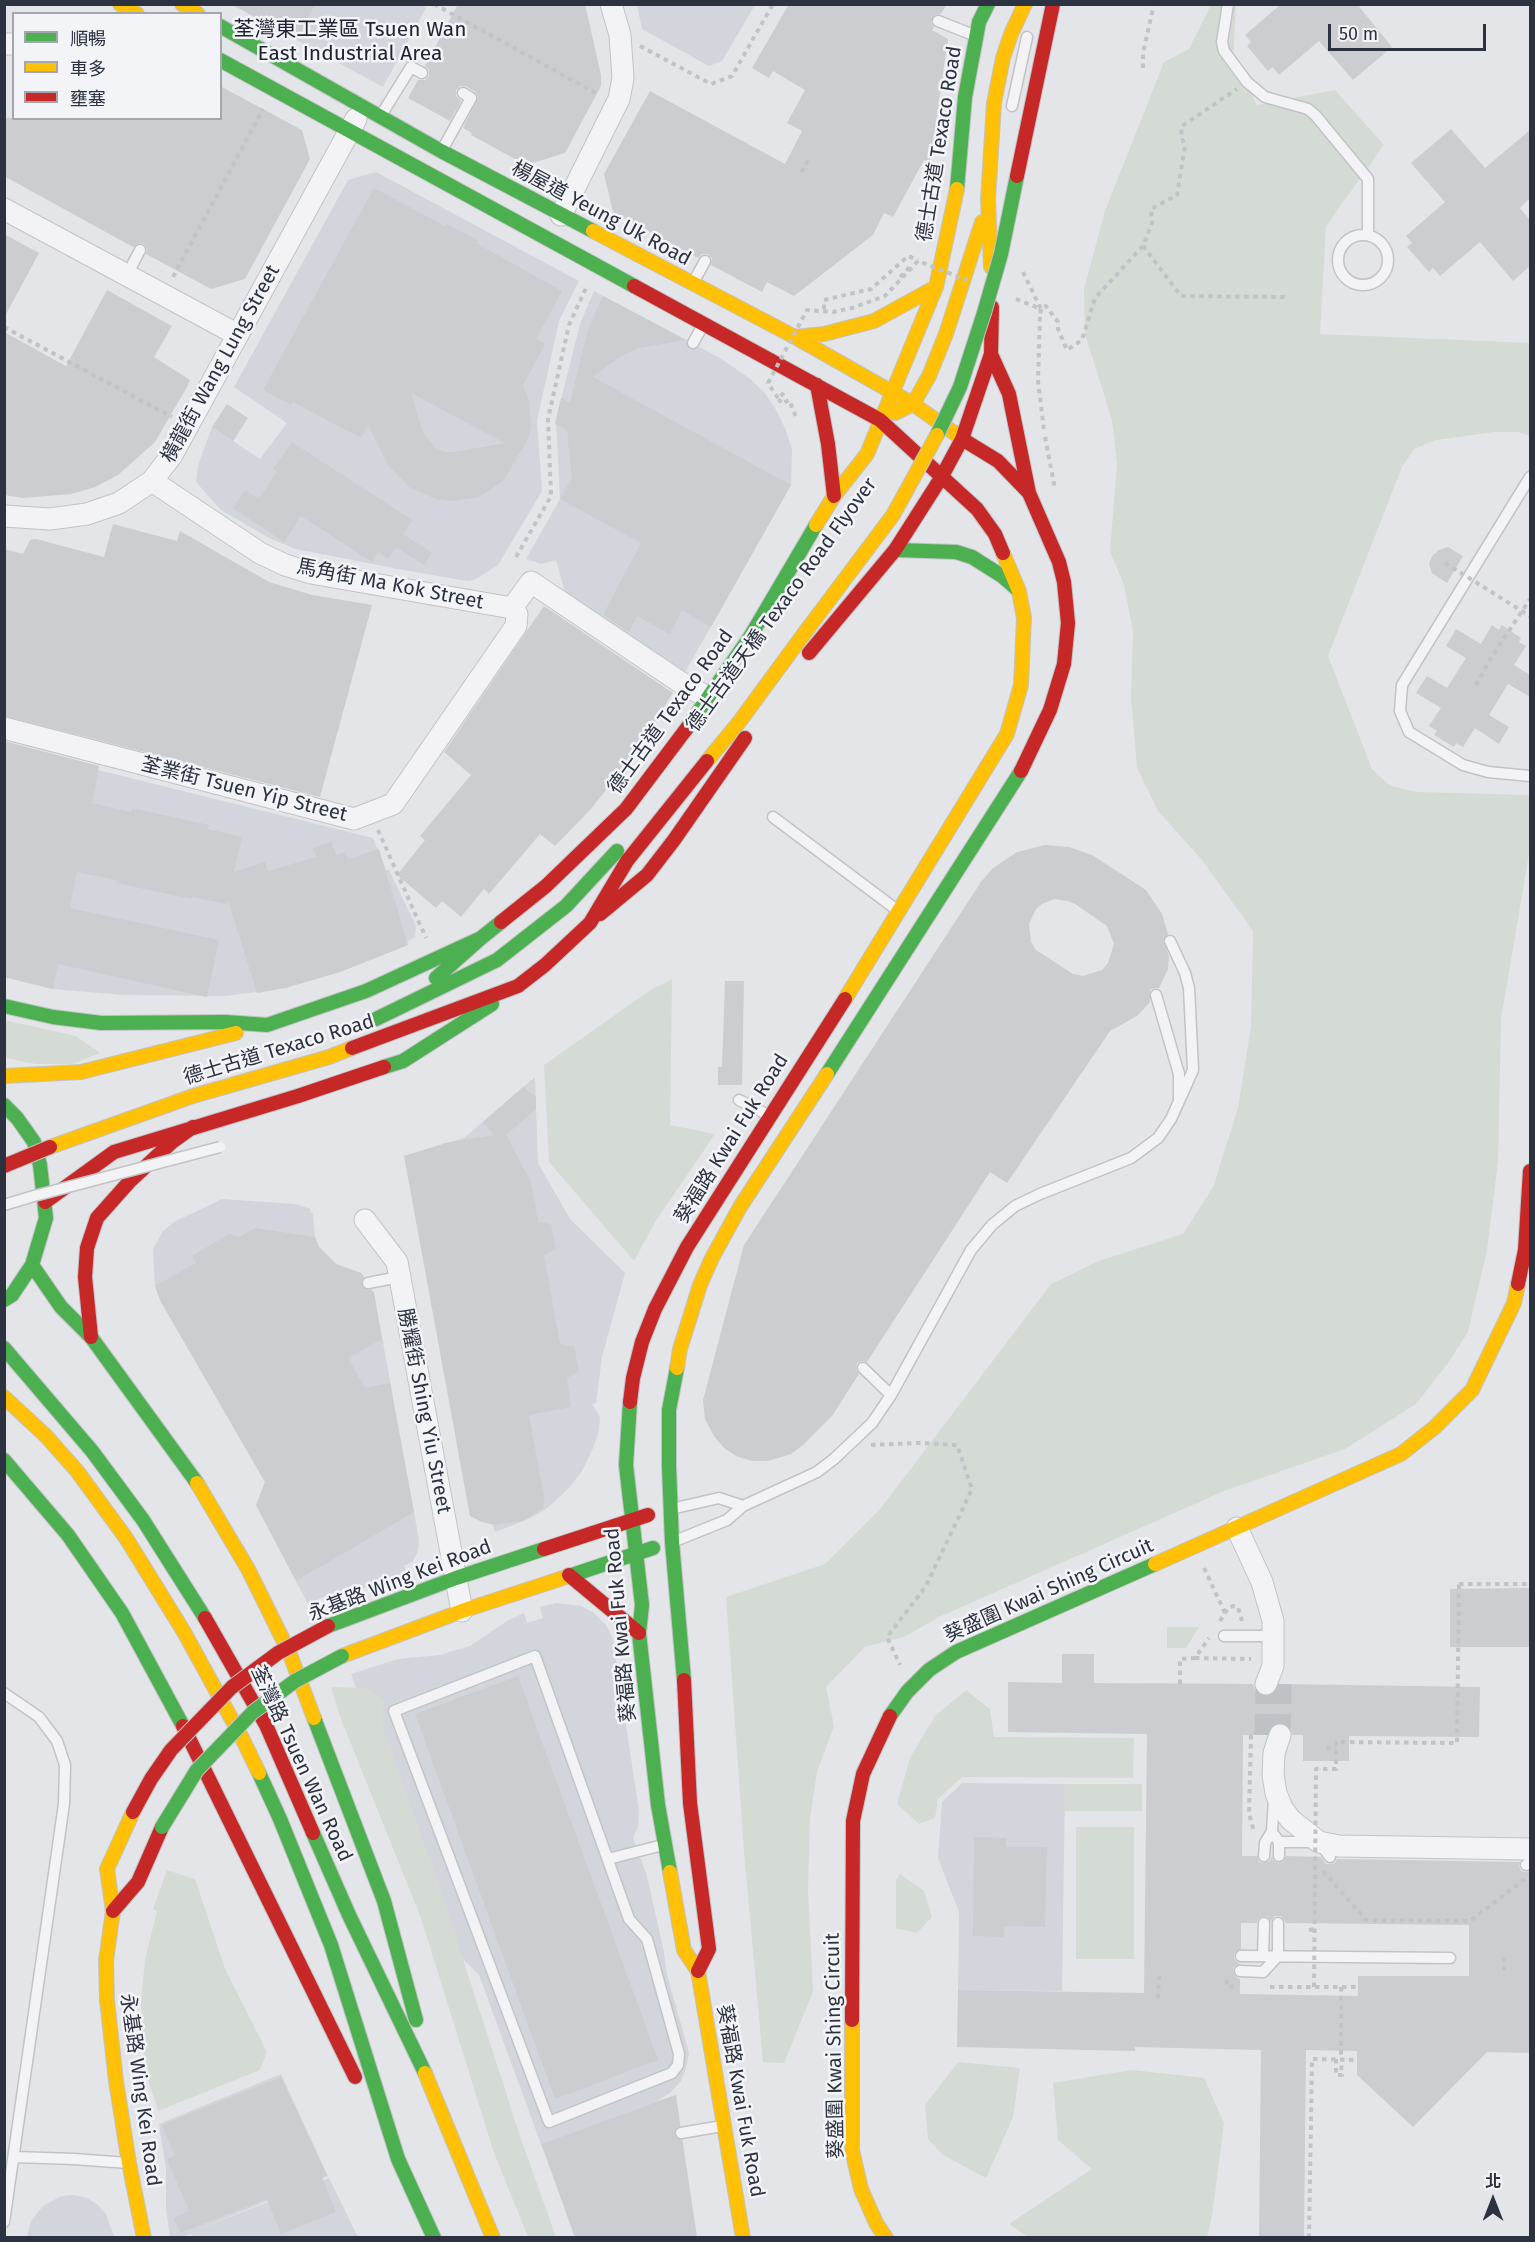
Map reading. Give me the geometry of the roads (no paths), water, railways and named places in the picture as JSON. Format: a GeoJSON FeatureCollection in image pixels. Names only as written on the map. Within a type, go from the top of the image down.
{"type":"FeatureCollection","features":[{"type":"Feature","properties":{"kind":"main road"},"geometry":{"type":"LineString","coordinates":[[182,4],[195,12]]}},
{"type":"Feature","properties":{"kind":"main road","name":"德士古道 Texaco Road"},"geometry":{"type":"LineString","coordinates":[[4,1006],[53,1017],[101,1023],[226,1022],[267,1025],[366,991],[481,938],[546,886],[626,809],[710,698],[750,637],[834,496],[867,454],[936,287],[959,178],[965,97],[979,22],[988,4]]}},
{"type":"Feature","properties":{"kind":"main road"},"geometry":{"type":"LineString","coordinates":[[801,663],[895,550],[941,478],[962,440],[991,354],[992,303],[988,200],[994,103],[1003,58],[1025,4]]}},
{"type":"Feature","properties":{"kind":"main road","name":"德士古道天橋 Texaco Road Flyover"},"geometry":{"type":"LineString","coordinates":[[590,923],[627,861],[740,721],[893,515],[927,456],[960,387],[1001,254],[1053,4]]}},
{"type":"Feature","properties":{"kind":"main road","name":"楊屋道 Yeung Uk Road"},"geometry":{"type":"LineString","coordinates":[[222,27],[441,151],[795,337],[892,391],[962,440]]}},
{"type":"Feature","properties":{"kind":"main road"},"geometry":{"type":"LineString","coordinates":[[1014,121],[1030,32]]}},
{"type":"Feature","properties":{"kind":"main road"},"geometry":{"type":"LineString","coordinates":[[222,61],[880,420],[913,404],[929,376],[946,334],[988,200]]}},
{"type":"Feature","properties":{"kind":"main road"},"geometry":{"type":"LineString","coordinates":[[974,289],[1004,168]]}},
{"type":"Feature","properties":{"kind":"main road"},"geometry":{"type":"LineString","coordinates":[[795,337],[824,334],[874,321],[936,287]]}},
{"type":"Feature","properties":{"kind":"main road","name":"德士古道天橋 Texaco Road Flyover"},"geometry":{"type":"LineString","coordinates":[[866,528],[880,509],[914,450],[948,383],[957,350]]}},
{"type":"Feature","properties":{"kind":"main road"},"geometry":{"type":"LineString","coordinates":[[698,1971],[710,1949],[690,1803],[685,1688],[672,1542],[669,1410],[674,1381],[689,1316],[712,1258],[754,1183],[1012,788],[1029,758],[1059,685],[1068,623],[1067,602],[1059,562],[1029,493],[1009,394],[991,354]]}},
{"type":"Feature","properties":{"kind":"main road"},"geometry":{"type":"LineString","coordinates":[[817,385],[828,444],[834,496]]}},
{"type":"Feature","properties":{"kind":"main road","name":"葵福路 Kwai Fuk Road"},"geometry":{"type":"LineString","coordinates":[[743,2238],[698,1971],[684,1950],[658,1805],[639,1633],[642,1605],[626,1465],[629,1407],[642,1342],[655,1309],[687,1247],[1007,734],[1021,685],[1024,618],[1019,591],[995,534],[977,509],[880,420]]}},
{"type":"Feature","properties":{"kind":"main road"},"geometry":{"type":"LineString","coordinates":[[962,440],[998,461],[1029,493]]}},
{"type":"Feature","properties":{"kind":"main road"},"geometry":{"type":"LineString","coordinates":[[895,550],[949,552],[972,557],[1002,576],[1019,591]]}},
{"type":"Feature","properties":{"kind":"main road","name":"德士古道天橋 Texaco Road Flyover"},"geometry":{"type":"LineString","coordinates":[[406,1006],[497,960],[566,906],[642,823],[729,714],[748,686]]}},
{"type":"Feature","properties":{"kind":"main road","name":"德士古道 Texaco Road"},"geometry":{"type":"LineString","coordinates":[[45,1202],[88,1168],[114,1152],[298,1096],[403,1061],[518,986],[545,965],[647,874],[674,840],[762,715]]}},
{"type":"Feature","properties":{"kind":"main road"},"geometry":{"type":"LineString","coordinates":[[406,1006],[481,938]]}},
{"type":"Feature","properties":{"kind":"main road","name":"德士古道 Texaco Road"},"geometry":{"type":"LineString","coordinates":[[4,1166],[50,1147],[193,1096],[329,1057],[518,986]]}},
{"type":"Feature","properties":{"kind":"main road","name":"德士古道 Texaco Road"},"geometry":{"type":"LineString","coordinates":[[367,1022],[406,1006]]}},
{"type":"Feature","properties":{"kind":"main road"},"geometry":{"type":"LineString","coordinates":[[4,1076],[81,1072],[267,1025]]}},
{"type":"Feature","properties":{"kind":"main road"},"geometry":{"type":"LineString","coordinates":[[4,1105],[17,1118],[34,1142],[40,1165],[46,1218],[32,1265],[12,1295],[4,1300]]}},
{"type":"Feature","properties":{"kind":"main road"},"geometry":{"type":"LineString","coordinates":[[91,1338],[85,1276],[87,1248],[97,1218],[130,1181],[172,1142],[193,1127]]}},
{"type":"Feature","properties":{"kind":"main road"},"geometry":{"type":"LineString","coordinates":[[13,1138],[38,1128]]}},
{"type":"Feature","properties":{"kind":"main road","name":"葵盛圍 Kwai Shing Circuit"},"geometry":{"type":"LineString","coordinates":[[884,2237],[861,2189],[852,2150],[853,1821],[863,1774],[887,1721],[907,1692],[929,1671],[956,1652],[1401,1454],[1435,1427],[1472,1390],[1514,1303],[1525,1250],[1530,1171]]}},
{"type":"Feature","properties":{"kind":"main road"},"geometry":{"type":"LineString","coordinates":[[32,1265],[61,1307],[91,1338],[205,1493],[248,1569],[289,1652],[384,1901],[435,2094]]}},
{"type":"Feature","properties":{"kind":"main road","name":"荃灣路 Tsuen Wan Road"},"geometry":{"type":"LineString","coordinates":[[9,1353],[92,1451],[143,1520],[219,1640],[266,1725],[349,1915],[435,2094],[493,2238]]}},
{"type":"Feature","properties":{"kind":"main road"},"geometry":{"type":"LineString","coordinates":[[4,1397],[46,1436],[77,1471],[126,1538],[184,1632],[242,1738],[280,1819],[331,1945],[398,2159]]}},
{"type":"Feature","properties":{"kind":"main road"},"geometry":{"type":"LineString","coordinates":[[4,1460],[68,1535],[122,1613],[221,1800],[294,1955],[398,2159],[434,2238]]}},
{"type":"Feature","properties":{"kind":"main road","name":"永基路 Wing Kei Road"},"geometry":{"type":"LineString","coordinates":[[144,2238],[129,2163],[106,2000],[106,1961],[113,1911],[108,1869],[133,1812],[151,1779],[171,1750],[232,1687],[278,1653],[328,1626],[456,1578],[632,1519],[671,1509]]}},
{"type":"Feature","properties":{"kind":"main road"},"geometry":{"type":"LineString","coordinates":[[113,1911],[138,1882],[162,1827],[197,1770],[245,1719],[295,1681],[342,1656],[462,1611],[672,1542]]}},
{"type":"Feature","properties":{"kind":"main road"},"geometry":{"type":"LineString","coordinates":[[568,1575],[639,1633]]}},
{"type":"Feature","properties":{"kind":"street"},"geometry":{"type":"LineString","coordinates":[[561,215],[619,99],[623,78],[620,35],[611,4]]}},
{"type":"Feature","properties":{"kind":"street","name":"橫龍街 Wang Lung Street"},"geometry":{"type":"LineString","coordinates":[[4,516],[50,519],[87,514],[119,503],[152,481],[172,455],[350,131],[371,112]]}},
{"type":"Feature","properties":{"kind":"street"},"geometry":{"type":"LineString","coordinates":[[4,209],[238,335]]}},
{"type":"Feature","properties":{"kind":"street","name":"馬角街 Ma Kok Street"},"geometry":{"type":"LineString","coordinates":[[152,481],[260,553],[285,565],[311,573],[512,608],[531,582],[680,682],[710,698]]}},
{"type":"Feature","properties":{"kind":"street","name":"荃業街 Tsuen Yip Street"},"geometry":{"type":"LineString","coordinates":[[4,728],[354,819],[393,804],[516,626],[517,614],[512,608]]}},
{"type":"Feature","properties":{"kind":"street","name":"勝耀街 Shing Yiu Street"},"geometry":{"type":"LineString","coordinates":[[365,1220],[397,1262],[462,1611]]}},
{"type":"Feature","properties":{"kind":"street"},"geometry":{"type":"LineString","coordinates":[[1237,1528],[1268,1600],[1274,1636],[1273,1678]]}},
{"type":"Feature","properties":{"kind":"street"},"geometry":{"type":"LineString","coordinates":[[1273,1741],[1273,1775],[1276,1793],[1282,1808],[1291,1820],[1324,1849],[1339,1846],[1529,1858]]}},
{"type":"Feature","properties":{"kind":"lane"},"geometry":{"type":"LineString","coordinates":[[1228,4],[1222,42],[1224,51],[1247,82],[1265,97],[1308,109],[1368,179],[1368,235]]}},
{"type":"Feature","properties":{"kind":"lane"},"geometry":{"type":"LineString","coordinates":[[938,21],[977,36]]}},
{"type":"Feature","properties":{"kind":"lane"},"geometry":{"type":"LineString","coordinates":[[1012,106],[1030,32]]}},
{"type":"Feature","properties":{"kind":"lane"},"geometry":{"type":"LineString","coordinates":[[1003,58],[1022,63]]}},
{"type":"Feature","properties":{"kind":"lane"},"geometry":{"type":"LineString","coordinates":[[371,112],[411,67],[422,73]]}},
{"type":"Feature","properties":{"kind":"lane"},"geometry":{"type":"LineString","coordinates":[[441,151],[471,98],[463,93]]}},
{"type":"Feature","properties":{"kind":"lane"},"geometry":{"type":"LineString","coordinates":[[1359,235],[1368,235],[1381,242],[1389,255],[1389,262],[1383,276],[1377,282],[1363,286],[1347,280],[1342,274],[1338,258],[1344,243],[1359,235]]}},
{"type":"Feature","properties":{"kind":"lane"},"geometry":{"type":"LineString","coordinates":[[127,275],[140,250]]}},
{"type":"Feature","properties":{"kind":"lane"},"geometry":{"type":"LineString","coordinates":[[692,284],[705,261]]}},
{"type":"Feature","properties":{"kind":"lane"},"geometry":{"type":"LineString","coordinates":[[693,343],[703,324]]}},
{"type":"Feature","properties":{"kind":"lane"},"geometry":{"type":"LineString","coordinates":[[1530,477],[1402,685],[1400,711],[1409,732],[1463,765],[1488,772],[1530,776]]}},
{"type":"Feature","properties":{"kind":"lane"},"geometry":{"type":"LineString","coordinates":[[773,817],[898,911]]}},
{"type":"Feature","properties":{"kind":"lane"},"geometry":{"type":"LineString","coordinates":[[672,1542],[727,1520],[743,1506],[817,1472],[834,1459],[872,1423],[891,1395],[971,1250],[992,1225],[1015,1206],[1131,1158],[1158,1138],[1171,1119],[1192,1070],[1189,988],[1185,973],[1170,941]]}},
{"type":"Feature","properties":{"kind":"lane"},"geometry":{"type":"LineString","coordinates":[[1156,995],[1179,1074],[1179,1099]]}},
{"type":"Feature","properties":{"kind":"lane"},"geometry":{"type":"LineString","coordinates":[[739,1100],[770,1117]]}},
{"type":"Feature","properties":{"kind":"lane"},"geometry":{"type":"LineString","coordinates":[[4,1205],[220,1147]]}},
{"type":"Feature","properties":{"kind":"lane"},"geometry":{"type":"LineString","coordinates":[[368,1284],[399,1277]]}},
{"type":"Feature","properties":{"kind":"lane"},"geometry":{"type":"LineString","coordinates":[[863,1368],[891,1395]]}},
{"type":"Feature","properties":{"kind":"lane","name":"永基路 Wing Kei Road"},"geometry":{"type":"LineString","coordinates":[[671,1509],[719,1498],[743,1506]]}},
{"type":"Feature","properties":{"kind":"lane"},"geometry":{"type":"LineString","coordinates":[[1224,1636],[1274,1636]]}},
{"type":"Feature","properties":{"kind":"lane"},"geometry":{"type":"LineString","coordinates":[[535,1656],[608,1859],[629,1918],[647,1939],[679,2054],[678,2065],[672,2073],[549,2122],[394,1711],[535,1656]]}},
{"type":"Feature","properties":{"kind":"lane"},"geometry":{"type":"LineString","coordinates":[[4,1693],[39,1717],[57,1741],[65,1765],[64,1804],[4,2222]]}},
{"type":"Feature","properties":{"kind":"lane"},"geometry":{"type":"LineString","coordinates":[[1276,1793],[1272,1808],[1272,1831],[1279,1842],[1279,1856]]}},
{"type":"Feature","properties":{"kind":"lane"},"geometry":{"type":"LineString","coordinates":[[1264,1856],[1264,1843],[1272,1831]]}},
{"type":"Feature","properties":{"kind":"lane"},"geometry":{"type":"LineString","coordinates":[[1279,1842],[1324,1849]]}},
{"type":"Feature","properties":{"kind":"lane"},"geometry":{"type":"LineString","coordinates":[[608,1859],[666,1844]]}},
{"type":"Feature","properties":{"kind":"lane"},"geometry":{"type":"LineString","coordinates":[[1263,1956],[1264,1923]]}},
{"type":"Feature","properties":{"kind":"lane"},"geometry":{"type":"LineString","coordinates":[[1240,1971],[1263,1972],[1278,1956],[1278,1923]]}},
{"type":"Feature","properties":{"kind":"lane"},"geometry":{"type":"LineString","coordinates":[[1240,1956],[1450,1958]]}},
{"type":"Feature","properties":{"kind":"lane"},"geometry":{"type":"LineString","coordinates":[[681,2133],[725,2126]]}},
{"type":"Feature","properties":{"kind":"lane"},"geometry":{"type":"LineString","coordinates":[[15,2157],[129,2163]]}},
{"type":"Feature","properties":{"kind":"tunnel"},"geometry":{"type":"LineString","coordinates":[[1265,1735],[1266,1684]]}},
{"type":"Feature","properties":{"kind":"tunnel"},"geometry":{"type":"LineString","coordinates":[[1280,1735],[1281,1684]]}},
{"type":"Feature","properties":{"kind":"district","name":"荃灣東工業區 Tsuen Wan East Industrial Area"},"geometry":{"type":"Point","coordinates":[350,42]}}]}
